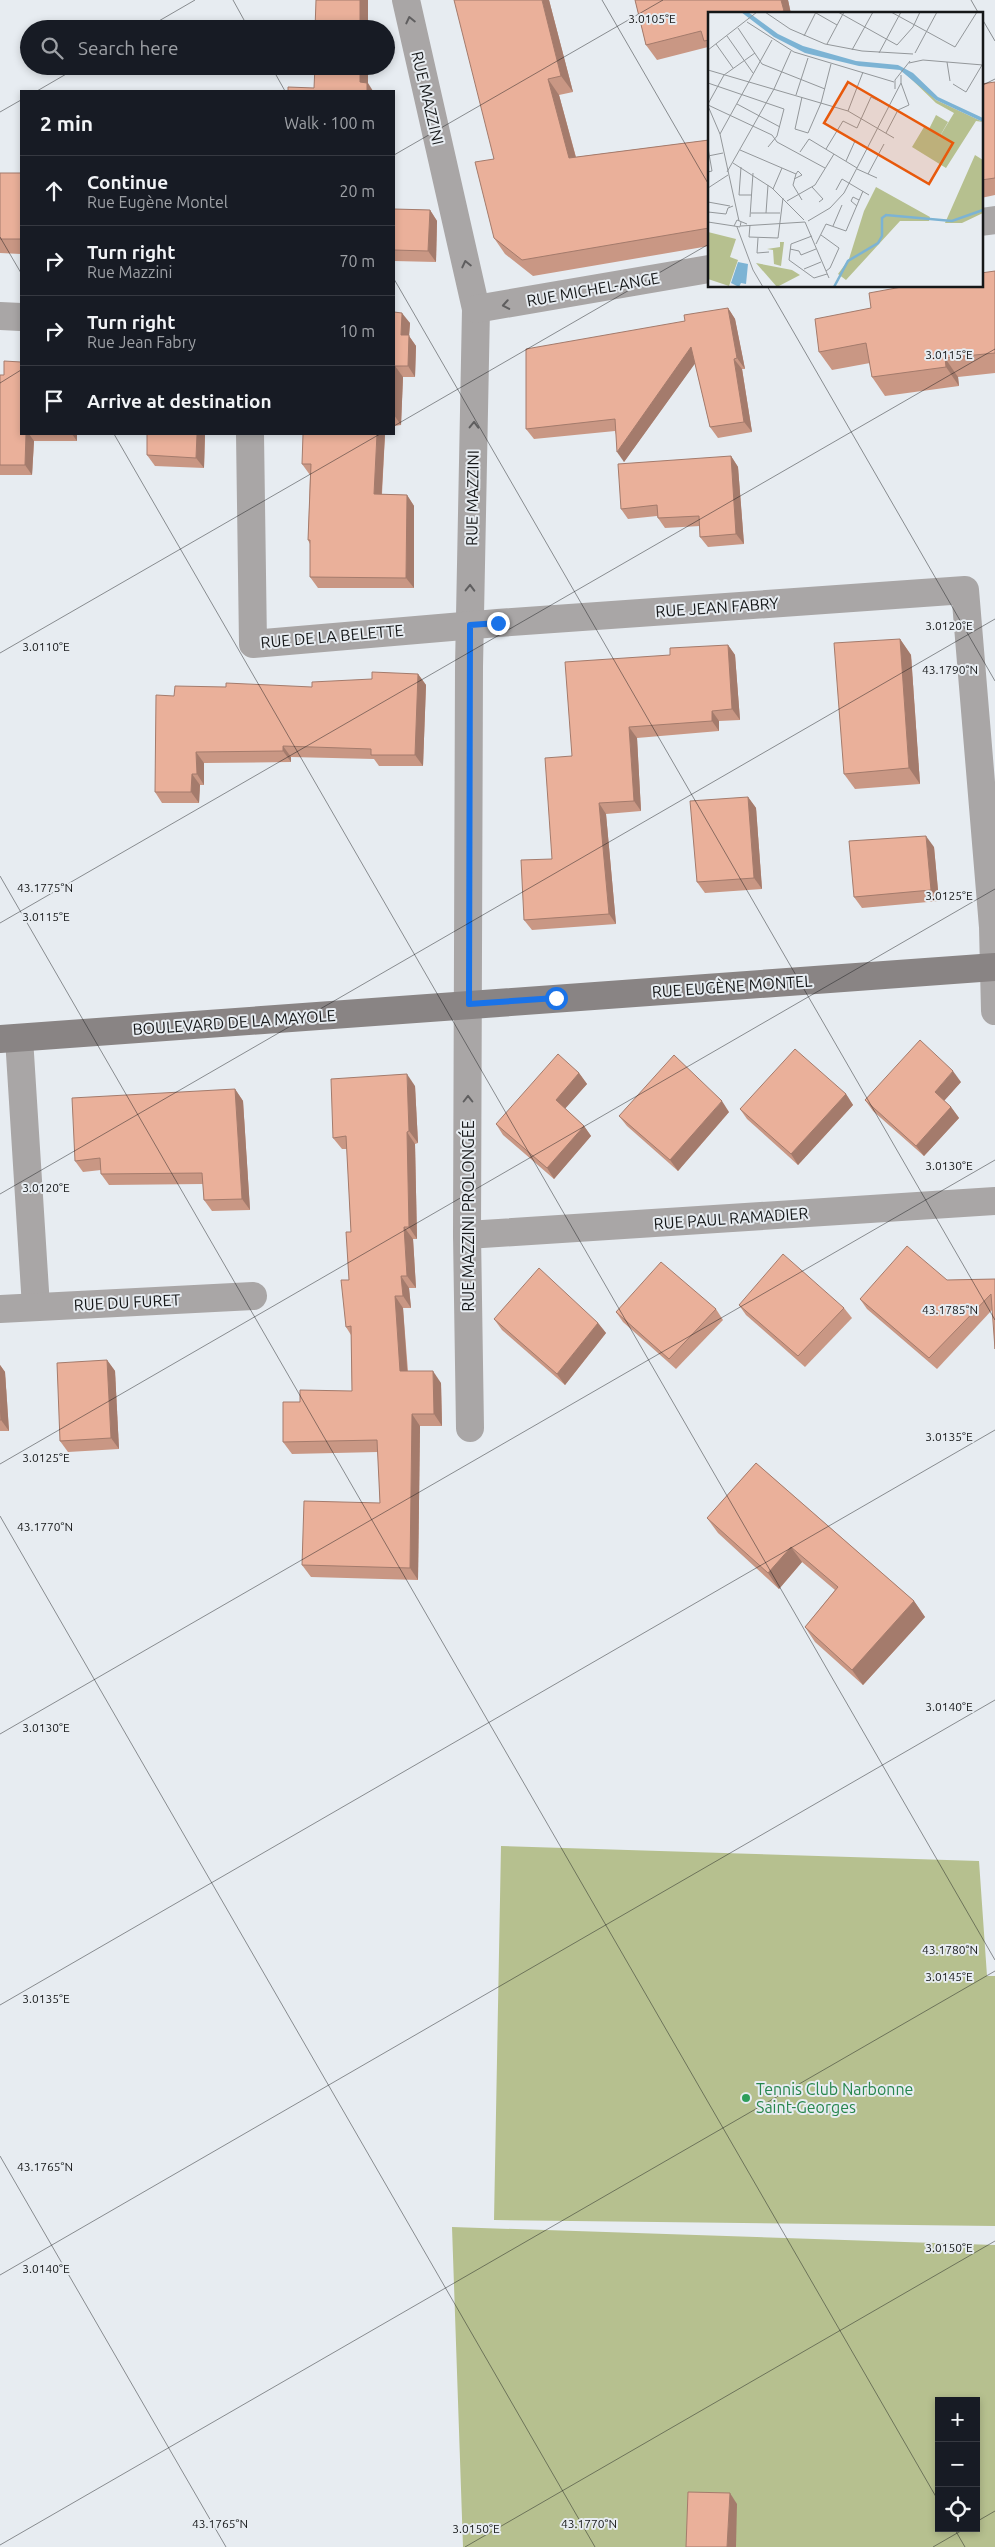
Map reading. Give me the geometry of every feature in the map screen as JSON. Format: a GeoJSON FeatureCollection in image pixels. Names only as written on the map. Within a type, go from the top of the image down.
{"type":"FeatureCollection","features":[{"type":"Feature","properties":{"kind":"main road","name":"RUE EUGÈNE MONTEL"},"geometry":{"type":"LineString","coordinates":[[469,1004],[994,967]]}},
{"type":"Feature","properties":{"kind":"main road","name":"BOULEVARD DE LA MAYOLE"},"geometry":{"type":"LineString","coordinates":[[10,1038],[469,1004]]}},
{"type":"Feature","properties":{"kind":"street","name":"RUE MAZZINI"},"geometry":{"type":"LineString","coordinates":[[406,0],[476,309],[470,625],[469,1004]]}},
{"type":"Feature","properties":{"kind":"street"},"geometry":{"type":"LineString","coordinates":[[982,222],[995,220]]}},
{"type":"Feature","properties":{"kind":"street","name":"RUE MICHEL-ANGE"},"geometry":{"type":"LineString","coordinates":[[476,309],[708,269]]}},
{"type":"Feature","properties":{"kind":"street"},"geometry":{"type":"LineString","coordinates":[[0,316],[20,317]]}},
{"type":"Feature","properties":{"kind":"street","name":"RUE DE LA BELETTE"},"geometry":{"type":"LineString","coordinates":[[250,435],[253,644],[470,625]]}},
{"type":"Feature","properties":{"kind":"street","name":"RUE JEAN FABRY"},"geometry":{"type":"LineString","coordinates":[[470,625],[965,590],[993,927],[994,967]]}},
{"type":"Feature","properties":{"kind":"street"},"geometry":{"type":"LineString","coordinates":[[994,967],[995,1011]]}},
{"type":"Feature","properties":{"kind":"street","name":"RUE MAZZINI PROLONGÉE"},"geometry":{"type":"LineString","coordinates":[[469,1004],[467,1235],[470,1428]]}},
{"type":"Feature","properties":{"kind":"street"},"geometry":{"type":"LineString","coordinates":[[10,1038],[36,1307]]}},
{"type":"Feature","properties":{"kind":"street","name":"RUE PAUL RAMADIER"},"geometry":{"type":"LineString","coordinates":[[467,1235],[995,1201]]}},
{"type":"Feature","properties":{"kind":"street","name":"RUE DU FURET"},"geometry":{"type":"LineString","coordinates":[[0,1309],[253,1296]]}},
{"type":"Feature","properties":{"kind":"green space","name":"Tennis Club Narbonne Saint-Georges"},"geometry":{"type":"Polygon","coordinates":[[[501,1846],[979,1861],[987,1976],[995,1976],[995,2226],[494,2220],[501,1846]]]}},
{"type":"Feature","properties":{"kind":"green space"},"geometry":{"type":"Polygon","coordinates":[[[452,2227],[995,2245],[995,2547],[463,2547],[452,2227]]]}},
{"type":"Feature","properties":{"kind":"building"},"geometry":{"type":"Polygon","coordinates":[[[316,0],[360,0],[360,20],[315,20],[316,0]]]}},
{"type":"Feature","properties":{"kind":"building"},"geometry":{"type":"Polygon","coordinates":[[[454,0],[542,0],[561,76],[548,79],[569,158],[708,140],[708,228],[522,260],[494,238],[475,162],[494,159],[454,0]]]}},
{"type":"Feature","properties":{"kind":"building"},"geometry":{"type":"Polygon","coordinates":[[[635,0],[781,0],[784,11],[780,12],[708,12],[708,40],[704,41],[701,31],[646,45],[635,0]]]}},
{"type":"Feature","properties":{"kind":"building"},"geometry":{"type":"Polygon","coordinates":[[[315,75],[360,75],[360,82],[367,83],[367,90],[288,90],[288,87],[314,88],[315,75]]]}},
{"type":"Feature","properties":{"kind":"building"},"geometry":{"type":"Polygon","coordinates":[[[995,82],[995,178],[982,180],[982,84],[995,82]]]}},
{"type":"Feature","properties":{"kind":"building"},"geometry":{"type":"Polygon","coordinates":[[[0,173],[20,173],[20,239],[0,239],[0,173]]]}},
{"type":"Feature","properties":{"kind":"building"},"geometry":{"type":"Polygon","coordinates":[[[395,209],[430,210],[428,251],[395,250],[395,209]]]}},
{"type":"Feature","properties":{"kind":"building"},"geometry":{"type":"Polygon","coordinates":[[[995,271],[995,353],[945,358],[946,367],[872,377],[866,343],[819,352],[815,319],[871,308],[869,293],[896,288],[982,288],[982,273],[995,271]]]}},
{"type":"Feature","properties":{"kind":"building"},"geometry":{"type":"Polygon","coordinates":[[[728,308],[737,358],[734,359],[744,422],[710,427],[691,347],[617,452],[615,419],[526,429],[526,349],[685,321],[684,315],[728,308]]]}},
{"type":"Feature","properties":{"kind":"building"},"geometry":{"type":"Polygon","coordinates":[[[395,312],[402,313],[401,335],[409,335],[408,366],[395,366],[395,312]]]}},
{"type":"Feature","properties":{"kind":"building"},"geometry":{"type":"Polygon","coordinates":[[[4,361],[20,362],[20,435],[26,435],[25,465],[0,465],[0,375],[4,375],[4,361]]]}},
{"type":"Feature","properties":{"kind":"building"},"geometry":{"type":"Polygon","coordinates":[[[147,435],[197,435],[196,458],[147,455],[147,435]]]}},
{"type":"Feature","properties":{"kind":"building"},"geometry":{"type":"Polygon","coordinates":[[[303,435],[377,435],[374,494],[407,495],[406,578],[310,577],[310,540],[308,540],[311,464],[302,464],[303,435]]]}},
{"type":"Feature","properties":{"kind":"building"},"geometry":{"type":"Polygon","coordinates":[[[731,456],[736,534],[700,537],[699,516],[658,518],[657,505],[621,509],[618,464],[731,456]]]}},
{"type":"Feature","properties":{"kind":"building"},"geometry":{"type":"Polygon","coordinates":[[[900,639],[909,768],[844,774],[834,643],[900,639]]]}},
{"type":"Feature","properties":{"kind":"building"},"geometry":{"type":"Polygon","coordinates":[[[728,645],[732,709],[712,711],[712,721],[629,727],[634,801],[599,803],[609,914],[524,920],[521,860],[552,859],[545,758],[572,756],[565,662],[670,655],[670,648],[728,645]]]}},
{"type":"Feature","properties":{"kind":"building"},"geometry":{"type":"Polygon","coordinates":[[[372,672],[418,674],[415,755],[371,755],[371,749],[283,746],[283,751],[196,752],[197,774],[192,774],[191,792],[155,792],[156,695],[174,696],[175,686],[226,687],[226,683],[312,687],[312,682],[372,679],[372,672]]]}},
{"type":"Feature","properties":{"kind":"building"},"geometry":{"type":"Polygon","coordinates":[[[748,797],[754,878],[697,882],[690,801],[748,797]]]}},
{"type":"Feature","properties":{"kind":"building"},"geometry":{"type":"Polygon","coordinates":[[[926,836],[931,890],[854,897],[849,841],[926,836]]]}},
{"type":"Feature","properties":{"kind":"building"},"geometry":{"type":"Polygon","coordinates":[[[920,1040],[953,1071],[935,1092],[951,1107],[916,1146],[865,1100],[920,1040]]]}},
{"type":"Feature","properties":{"kind":"building"},"geometry":{"type":"Polygon","coordinates":[[[795,1049],[846,1094],[791,1154],[740,1109],[795,1049]]]}},
{"type":"Feature","properties":{"kind":"building"},"geometry":{"type":"Polygon","coordinates":[[[558,1054],[579,1073],[556,1100],[584,1126],[547,1168],[496,1124],[558,1054]]]}},
{"type":"Feature","properties":{"kind":"building"},"geometry":{"type":"Polygon","coordinates":[[[674,1055],[722,1101],[670,1160],[619,1116],[674,1055]]]}},
{"type":"Feature","properties":{"kind":"building"},"geometry":{"type":"Polygon","coordinates":[[[407,1074],[409,1227],[404,1227],[407,1276],[401,1276],[403,1296],[395,1296],[400,1371],[433,1371],[434,1414],[412,1414],[410,1568],[302,1565],[304,1501],[380,1503],[377,1440],[283,1442],[283,1402],[300,1402],[300,1390],[352,1391],[351,1326],[346,1327],[341,1280],[349,1280],[346,1232],[351,1232],[346,1136],[333,1138],[331,1079],[407,1074]]]}},
{"type":"Feature","properties":{"kind":"building"},"geometry":{"type":"Polygon","coordinates":[[[235,1089],[242,1199],[204,1200],[202,1173],[101,1174],[100,1158],[75,1161],[72,1098],[235,1089]]]}},
{"type":"Feature","properties":{"kind":"building"},"geometry":{"type":"Polygon","coordinates":[[[907,1246],[947,1280],[995,1279],[995,1349],[991,1294],[929,1358],[860,1299],[907,1246]]]}},
{"type":"Feature","properties":{"kind":"building"},"geometry":{"type":"Polygon","coordinates":[[[783,1254],[844,1308],[798,1356],[739,1305],[783,1254]]]}},
{"type":"Feature","properties":{"kind":"building"},"geometry":{"type":"Polygon","coordinates":[[[661,1262],[716,1309],[669,1359],[616,1312],[661,1262]]]}},
{"type":"Feature","properties":{"kind":"building"},"geometry":{"type":"Polygon","coordinates":[[[539,1268],[598,1323],[557,1374],[494,1319],[539,1268]]]}},
{"type":"Feature","properties":{"kind":"building"},"geometry":{"type":"Polygon","coordinates":[[[107,1360],[111,1438],[60,1441],[57,1363],[107,1360]]]}},
{"type":"Feature","properties":{"kind":"building"},"geometry":{"type":"Polygon","coordinates":[[[756,1463],[914,1601],[852,1670],[805,1627],[838,1587],[791,1547],[768,1573],[707,1518],[756,1463]]]}},
{"type":"Feature","properties":{"kind":"building"},"geometry":{"type":"Polygon","coordinates":[[[688,2492],[730,2493],[727,2547],[686,2547],[688,2492]]]}},
{"type":"Feature","properties":{"kind":"place","name":"Tennis Club Narbonne Saint-Georges"},"geometry":{"type":"Point","coordinates":[746,2098]}},
{"type":"Feature","properties":{"kind":"route"},"geometry":{"type":"LineString","coordinates":[[498,623],[470,625],[469,1004],[556,998]]}}]}
